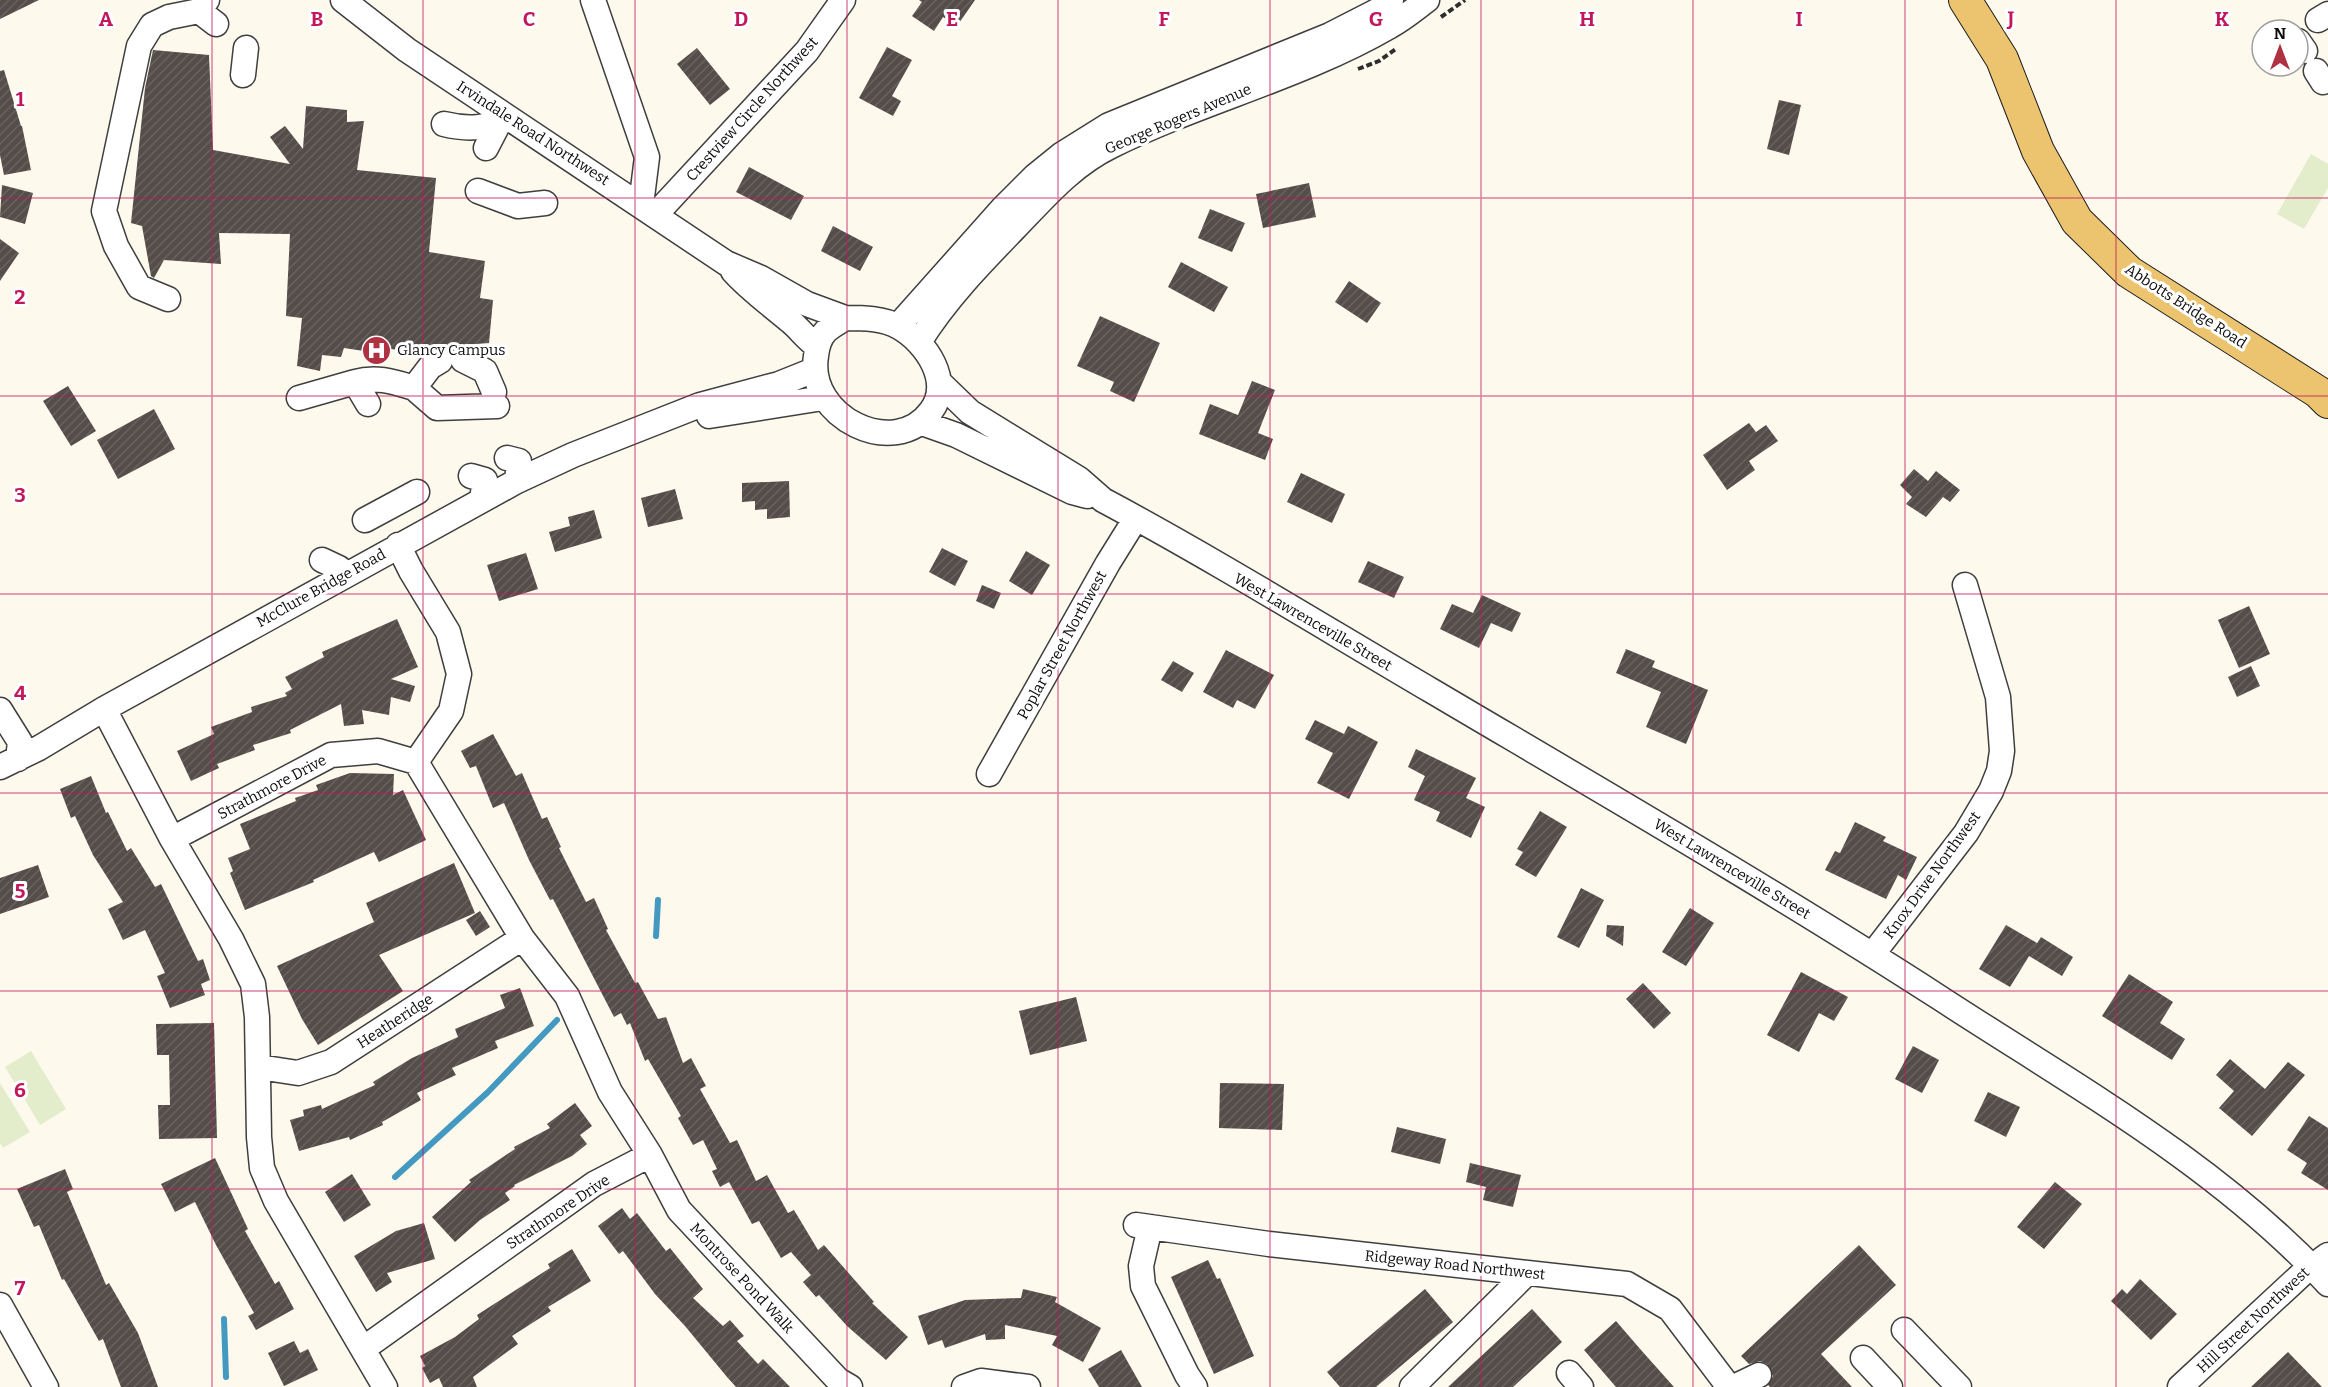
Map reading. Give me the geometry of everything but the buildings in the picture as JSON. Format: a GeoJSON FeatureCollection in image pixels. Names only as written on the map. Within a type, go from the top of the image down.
{"type":"FeatureCollection","features":[{"type":"Feature","properties":{"kind":"main road","name":"Abbotts Bridge Road"},"geometry":{"type":"LineString","coordinates":[[1965,0],[2002,59],[2038,151],[2077,221],[2129,272],[2318,392],[2328,402]]}},
{"type":"Feature","properties":{"kind":"street","name":"Irvindale Road Northwest"},"geometry":{"type":"LineString","coordinates":[[343,0],[505,121],[649,209],[726,262],[761,278],[807,304],[845,318]]}},
{"type":"Feature","properties":{"kind":"street"},"geometry":{"type":"LineString","coordinates":[[594,0],[647,157],[649,209]]}},
{"type":"Feature","properties":{"kind":"street","name":"Crestview Circle Northwest"},"geometry":{"type":"LineString","coordinates":[[649,209],[807,51],[843,0]]}},
{"type":"Feature","properties":{"kind":"street","name":"George Rogers Avenue"},"geometry":{"type":"LineString","coordinates":[[898,327],[1003,208],[1061,154],[1109,125],[1330,34],[1377,11],[1391,0]]}},
{"type":"Feature","properties":{"kind":"street"},"geometry":{"type":"LineString","coordinates":[[168,299],[139,287],[116,246],[104,211],[139,46],[152,25],[169,16],[207,12]]}},
{"type":"Feature","properties":{"kind":"street","name":"George Rogers Avenue"},"geometry":{"type":"LineString","coordinates":[[919,342],[938,312],[972,272],[1059,182],[1079,165],[1110,146],[1169,120],[1333,56],[1393,25],[1430,12]]}},
{"type":"Feature","properties":{"kind":"street"},"geometry":{"type":"LineString","coordinates":[[243,75],[246,48]]}},
{"type":"Feature","properties":{"kind":"street"},"geometry":{"type":"LineString","coordinates":[[444,124],[465,129],[505,121]]}},
{"type":"Feature","properties":{"kind":"street"},"geometry":{"type":"LineString","coordinates":[[486,148],[505,121]]}},
{"type":"Feature","properties":{"kind":"street"},"geometry":{"type":"LineString","coordinates":[[478,191],[518,206],[545,203]]}},
{"type":"Feature","properties":{"kind":"street"},"geometry":{"type":"LineString","coordinates":[[518,206],[532,225]]}},
{"type":"Feature","properties":{"kind":"street","name":"Irvindale Road Northwest"},"geometry":{"type":"LineString","coordinates":[[726,262],[751,291],[817,346]]}},
{"type":"Feature","properties":{"kind":"street"},"geometry":{"type":"LineString","coordinates":[[845,318],[869,318],[898,327],[919,342],[933,362],[940,384],[934,408],[922,423],[909,429],[888,433],[868,430],[843,419],[823,398],[814,370],[817,346],[826,331],[845,318]]}},
{"type":"Feature","properties":{"kind":"street"},"geometry":{"type":"LineString","coordinates":[[299,398],[366,379],[387,379],[414,388],[437,408],[495,399],[485,371],[452,361],[430,367],[414,388]]}},
{"type":"Feature","properties":{"kind":"street","name":"McClure Bridge Road"},"geometry":{"type":"LineString","coordinates":[[9,763],[517,481],[573,455],[700,405],[779,384],[814,370]]}},
{"type":"Feature","properties":{"kind":"street"},"geometry":{"type":"LineString","coordinates":[[356,382],[368,404]]}},
{"type":"Feature","properties":{"kind":"street","name":"West Lawrenceville Street"},"geometry":{"type":"LineString","coordinates":[[940,384],[970,411],[1079,479],[1103,500],[1688,841],[1872,955],[2147,1131],[2194,1164],[2243,1204],[2319,1260],[2328,1284]]}},
{"type":"Feature","properties":{"kind":"street","name":"McClure Bridge Road"},"geometry":{"type":"LineString","coordinates":[[650,424],[823,398]]}},
{"type":"Feature","properties":{"kind":"street","name":"West Lawrenceville Street"},"geometry":{"type":"LineString","coordinates":[[922,423],[956,435],[1072,492],[1103,500]]}},
{"type":"Feature","properties":{"kind":"street"},"geometry":{"type":"LineString","coordinates":[[507,458],[519,461],[517,481]]}},
{"type":"Feature","properties":{"kind":"street"},"geometry":{"type":"LineString","coordinates":[[471,476],[485,480],[482,499]]}},
{"type":"Feature","properties":{"kind":"street"},"geometry":{"type":"LineString","coordinates":[[365,520],[417,492]]}},
{"type":"Feature","properties":{"kind":"street","name":"Poplar Street Northwest"},"geometry":{"type":"LineString","coordinates":[[989,774],[1108,563],[1136,518]]}},
{"type":"Feature","properties":{"kind":"street"},"geometry":{"type":"LineString","coordinates":[[399,545],[411,571],[448,632],[459,674],[451,711],[416,762],[522,938],[567,996],[610,1092],[650,1155]]}},
{"type":"Feature","properties":{"kind":"street"},"geometry":{"type":"LineString","coordinates":[[322,560],[339,568],[334,581]]}},
{"type":"Feature","properties":{"kind":"street","name":"Knox Drive Northwest"},"geometry":{"type":"LineString","coordinates":[[1872,955],[1966,833],[1991,791],[1999,771],[2002,751],[1998,697],[1965,585]]}},
{"type":"Feature","properties":{"kind":"street"},"geometry":{"type":"LineString","coordinates":[[0,710],[20,742],[9,763]]}},
{"type":"Feature","properties":{"kind":"street"},"geometry":{"type":"LineString","coordinates":[[104,710],[172,839],[231,939],[253,984],[259,1067],[259,1137],[262,1168],[276,1202],[385,1387]]}},
{"type":"Feature","properties":{"kind":"street","name":"Strathmore Drive"},"geometry":{"type":"LineString","coordinates":[[172,839],[331,755],[378,751],[416,762]]}},
{"type":"Feature","properties":{"kind":"street","name":"Heatheridge"},"geometry":{"type":"LineString","coordinates":[[259,1067],[298,1073],[331,1062],[522,938]]}},
{"type":"Feature","properties":{"kind":"street","name":"Strathmore Drive"},"geometry":{"type":"LineString","coordinates":[[363,1349],[594,1184],[650,1155]]}},
{"type":"Feature","properties":{"kind":"street","name":"Montrose Pond Walk"},"geometry":{"type":"LineString","coordinates":[[650,1155],[679,1210],[838,1380],[850,1387]]}},
{"type":"Feature","properties":{"kind":"street","name":"Ridgeway Road Northwest"},"geometry":{"type":"LineString","coordinates":[[1195,1387],[1143,1286],[1141,1266],[1143,1226],[1269,1244],[1627,1284],[1670,1310],[1729,1387]]}},
{"type":"Feature","properties":{"kind":"street","name":"Hill Street Northwest"},"geometry":{"type":"LineString","coordinates":[[2180,1387],[2319,1260]]}},
{"type":"Feature","properties":{"kind":"street"},"geometry":{"type":"LineString","coordinates":[[1412,1387],[1527,1273]]}},
{"type":"Feature","properties":{"kind":"street"},"geometry":{"type":"LineString","coordinates":[[0,1305],[46,1387]]}},
{"type":"Feature","properties":{"kind":"street"},"geometry":{"type":"LineString","coordinates":[[1904,1330],[1958,1386]]}},
{"type":"Feature","properties":{"kind":"street"},"geometry":{"type":"LineString","coordinates":[[1863,1358],[1890,1387]]}},
{"type":"Feature","properties":{"kind":"street"},"geometry":{"type":"LineString","coordinates":[[1734,1387],[1759,1375]]}},
{"type":"Feature","properties":{"kind":"street"},"geometry":{"type":"LineString","coordinates":[[964,1387],[981,1381],[1028,1387]]}},
{"type":"Feature","properties":{"kind":"path"},"geometry":{"type":"LineString","coordinates":[[1430,12],[1465,0]]}},
{"type":"Feature","properties":{"kind":"path"},"geometry":{"type":"LineString","coordinates":[[1357,69],[1379,61],[1397,48]]}},
{"type":"Feature","properties":{"kind":"green space"},"geometry":{"type":"Polygon","coordinates":[[[2311,154],[2328,164],[2328,188],[2304,229],[2277,214],[2311,154]]]}},
{"type":"Feature","properties":{"kind":"green space"},"geometry":{"type":"Polygon","coordinates":[[[31,1051],[66,1109],[40,1125],[5,1067],[31,1051]]]}},
{"type":"Feature","properties":{"kind":"green space"},"geometry":{"type":"Polygon","coordinates":[[[0,1083],[30,1132],[3,1148],[0,1143],[0,1083]]]}},
{"type":"Feature","properties":{"kind":"waterway"},"geometry":{"type":"LineString","coordinates":[[656,936],[658,900]]}},
{"type":"Feature","properties":{"kind":"waterway"},"geometry":{"type":"LineString","coordinates":[[395,1177],[488,1092],[557,1020]]}},
{"type":"Feature","properties":{"kind":"waterway"},"geometry":{"type":"LineString","coordinates":[[224,1319],[226,1377]]}},
{"type":"Feature","properties":{"kind":"place","name":"Glancy Campus"},"geometry":{"type":"Point","coordinates":[376,350]}}]}
